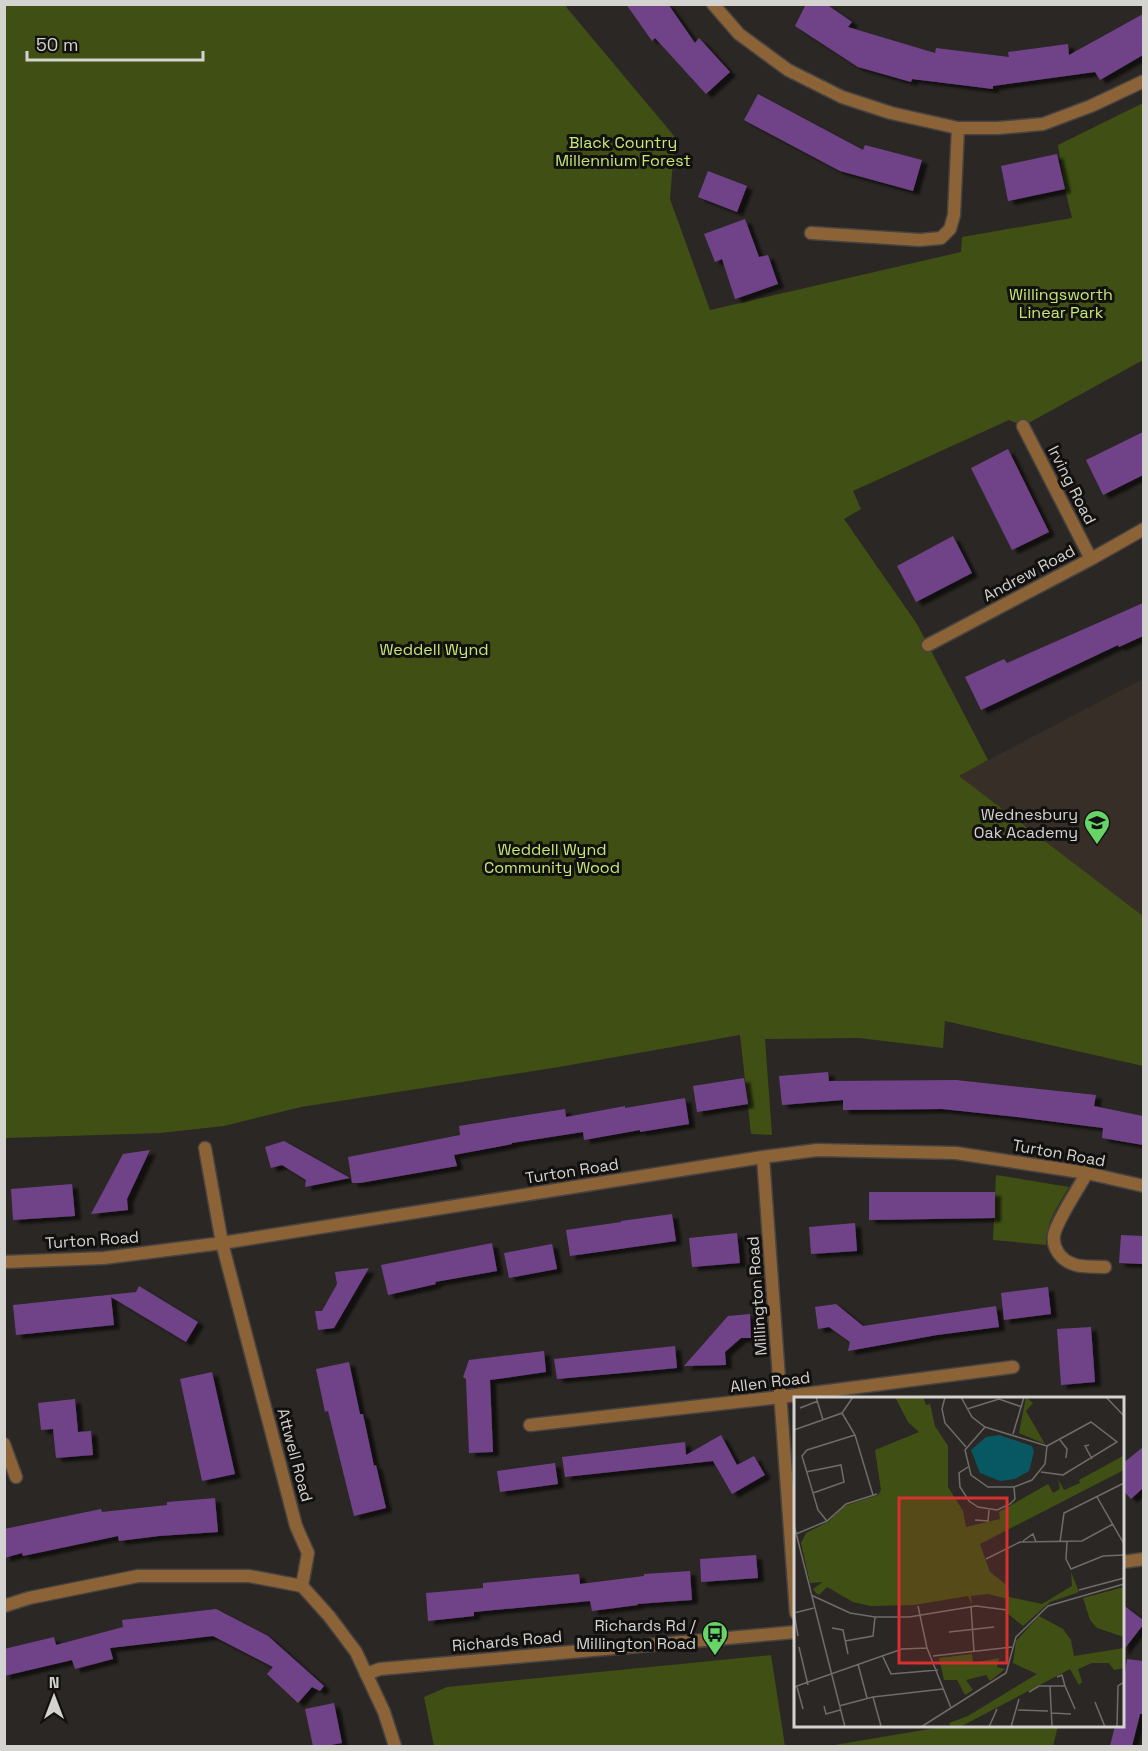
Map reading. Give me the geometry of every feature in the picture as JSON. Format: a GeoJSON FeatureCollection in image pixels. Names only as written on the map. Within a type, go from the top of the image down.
{"type":"FeatureCollection","features":[{"type":"Feature","properties":{"kind":"street"},"geometry":{"type":"LineString","coordinates":[[713,4],[739,34],[788,70],[842,97],[891,114],[958,128],[998,128],[1043,124],[1091,106],[1143,81]]}},
{"type":"Feature","properties":{"kind":"street"},"geometry":{"type":"LineString","coordinates":[[811,233],[920,240],[941,238],[950,229],[954,215],[958,128]]}},
{"type":"Feature","properties":{"kind":"street","name":"Irving Road"},"geometry":{"type":"LineString","coordinates":[[1023,426],[1091,559]]}},
{"type":"Feature","properties":{"kind":"street","name":"Andrew Road"},"geometry":{"type":"LineString","coordinates":[[928,645],[1143,529]]}},
{"type":"Feature","properties":{"kind":"street","name":"Attwell Road"},"geometry":{"type":"LineString","coordinates":[[205,1148],[222,1243],[296,1526],[308,1552],[302,1587]]}},
{"type":"Feature","properties":{"kind":"street","name":"Turton Road"},"geometry":{"type":"LineString","coordinates":[[4,1262],[104,1258],[222,1243],[817,1150],[956,1153],[1087,1173],[1143,1186]]}},
{"type":"Feature","properties":{"kind":"street","name":"Millington Road"},"geometry":{"type":"LineString","coordinates":[[763,1157],[794,1598]]}},
{"type":"Feature","properties":{"kind":"street"},"geometry":{"type":"LineString","coordinates":[[1087,1173],[1059,1222],[1054,1235],[1055,1249],[1062,1258],[1073,1265],[1105,1267]]}},
{"type":"Feature","properties":{"kind":"street","name":"Allen Road"},"geometry":{"type":"LineString","coordinates":[[530,1425],[781,1398],[1013,1367]]}},
{"type":"Feature","properties":{"kind":"street"},"geometry":{"type":"LineString","coordinates":[[4,1444],[16,1477]]}},
{"type":"Feature","properties":{"kind":"street"},"geometry":{"type":"LineString","coordinates":[[1124,1562],[1143,1559]]}},
{"type":"Feature","properties":{"kind":"street"},"geometry":{"type":"LineString","coordinates":[[4,1606],[28,1598],[138,1576],[249,1576],[302,1587],[329,1616],[356,1652],[384,1712],[395,1746]]}},
{"type":"Feature","properties":{"kind":"street","name":"Richards Road"},"geometry":{"type":"LineString","coordinates":[[366,1674],[380,1669],[794,1632]]}},
{"type":"Feature","properties":{"kind":"shaded area","name":"Wednesbury Oak Academy"},"geometry":{"type":"Polygon","coordinates":[[[1143,679],[1143,916],[958,776],[1143,679]]]}},
{"type":"Feature","properties":{"kind":"green space","name":"Weddell Wynd"},"geometry":{"type":"Polygon","coordinates":[[[4,5],[566,5],[675,137],[670,199],[710,310],[961,252],[962,237],[1072,218],[1058,145],[1143,103],[1143,360],[1023,426],[1009,420],[853,491],[861,509],[844,519],[917,624],[988,760],[959,776],[1143,916],[1143,1066],[945,1021],[943,1048],[859,1038],[765,1039],[772,1135],[751,1134],[740,1035],[559,1067],[301,1107],[224,1126],[160,1133],[5,1138],[4,5]]]}},
{"type":"Feature","properties":{"kind":"green space"},"geometry":{"type":"Polygon","coordinates":[[[996,1175],[1069,1187],[1050,1222],[1046,1245],[993,1240],[996,1175]]]}},
{"type":"Feature","properties":{"kind":"green space"},"geometry":{"type":"Polygon","coordinates":[[[771,1655],[785,1746],[434,1746],[424,1697],[447,1687],[771,1655]]]}},
{"type":"Feature","properties":{"kind":"green space"},"geometry":{"type":"Polygon","coordinates":[[[941,1727],[1058,1727],[1053,1746],[829,1746],[941,1727]]]}},
{"type":"Feature","properties":{"kind":"building"},"geometry":{"type":"Polygon","coordinates":[[[626,4],[668,4],[695,43],[699,38],[730,72],[706,94],[655,38],[652,41],[626,4]]]}},
{"type":"Feature","properties":{"kind":"building"},"geometry":{"type":"Polygon","coordinates":[[[806,4],[826,4],[852,22],[848,27],[935,53],[936,48],[1009,57],[1008,52],[1068,44],[1069,55],[1143,14],[1143,55],[1100,80],[1095,72],[993,86],[993,89],[912,79],[911,82],[858,67],[795,26],[806,4]]]}},
{"type":"Feature","properties":{"kind":"building"},"geometry":{"type":"Polygon","coordinates":[[[758,94],[863,150],[865,145],[922,160],[913,191],[840,171],[744,120],[758,94]]]}},
{"type":"Feature","properties":{"kind":"building"},"geometry":{"type":"Polygon","coordinates":[[[1057,154],[1065,189],[1008,201],[1001,166],[1057,154]]]}},
{"type":"Feature","properties":{"kind":"building"},"geometry":{"type":"Polygon","coordinates":[[[708,171],[747,186],[737,212],[698,197],[708,171]]]}},
{"type":"Feature","properties":{"kind":"building"},"geometry":{"type":"Polygon","coordinates":[[[745,219],[759,257],[768,255],[778,284],[735,299],[722,259],[715,262],[704,234],[745,219]]]}},
{"type":"Feature","properties":{"kind":"building"},"geometry":{"type":"Polygon","coordinates":[[[1143,432],[1143,475],[1103,495],[1086,460],[1143,432]]]}},
{"type":"Feature","properties":{"kind":"building"},"geometry":{"type":"Polygon","coordinates":[[[1008,449],[1049,532],[1012,550],[971,468],[1008,449]]]}},
{"type":"Feature","properties":{"kind":"building"},"geometry":{"type":"Polygon","coordinates":[[[953,536],[972,573],[916,602],[897,566],[953,536]]]}},
{"type":"Feature","properties":{"kind":"building"},"geometry":{"type":"Polygon","coordinates":[[[1143,603],[1143,636],[1119,647],[1118,645],[981,710],[965,677],[1004,659],[1007,663],[1143,603]]]}},
{"type":"Feature","properties":{"kind":"building"},"geometry":{"type":"Polygon","coordinates":[[[828,1072],[829,1081],[956,1080],[1096,1095],[1094,1106],[1143,1116],[1143,1145],[1102,1138],[1103,1128],[1017,1117],[942,1109],[843,1110],[843,1100],[782,1105],[779,1076],[828,1072]]]}},
{"type":"Feature","properties":{"kind":"building"},"geometry":{"type":"Polygon","coordinates":[[[744,1078],[748,1104],[697,1112],[693,1086],[744,1078]]]}},
{"type":"Feature","properties":{"kind":"building"},"geometry":{"type":"Polygon","coordinates":[[[685,1098],[689,1124],[584,1140],[583,1132],[512,1143],[454,1155],[457,1166],[352,1183],[348,1157],[460,1135],[459,1126],[565,1109],[566,1117],[685,1098]]]}},
{"type":"Feature","properties":{"kind":"building"},"geometry":{"type":"Polygon","coordinates":[[[284,1141],[350,1178],[305,1187],[306,1180],[282,1165],[271,1168],[265,1147],[284,1141]]]}},
{"type":"Feature","properties":{"kind":"building"},"geometry":{"type":"Polygon","coordinates":[[[150,1150],[127,1199],[128,1210],[91,1214],[123,1154],[150,1150]]]}},
{"type":"Feature","properties":{"kind":"building"},"geometry":{"type":"Polygon","coordinates":[[[72,1184],[75,1216],[13,1220],[11,1189],[72,1184]]]}},
{"type":"Feature","properties":{"kind":"building"},"geometry":{"type":"Polygon","coordinates":[[[869,1192],[995,1192],[995,1218],[869,1220],[869,1192]]]}},
{"type":"Feature","properties":{"kind":"building"},"geometry":{"type":"Polygon","coordinates":[[[672,1214],[676,1241],[570,1256],[566,1230],[672,1214]]]}},
{"type":"Feature","properties":{"kind":"building"},"geometry":{"type":"Polygon","coordinates":[[[855,1223],[857,1251],[811,1254],[809,1227],[855,1223]]]}},
{"type":"Feature","properties":{"kind":"building"},"geometry":{"type":"Polygon","coordinates":[[[737,1233],[740,1263],[692,1267],[689,1238],[737,1233]]]}},
{"type":"Feature","properties":{"kind":"building"},"geometry":{"type":"Polygon","coordinates":[[[1121,1235],[1143,1236],[1143,1264],[1119,1263],[1121,1235]]]}},
{"type":"Feature","properties":{"kind":"building"},"geometry":{"type":"Polygon","coordinates":[[[492,1243],[497,1271],[435,1282],[436,1284],[388,1295],[381,1265],[492,1243]]]}},
{"type":"Feature","properties":{"kind":"building"},"geometry":{"type":"Polygon","coordinates":[[[552,1244],[557,1269],[509,1278],[504,1253],[552,1244]]]}},
{"type":"Feature","properties":{"kind":"building"},"geometry":{"type":"Polygon","coordinates":[[[369,1268],[334,1328],[318,1330],[315,1311],[322,1311],[337,1284],[335,1272],[369,1268]]]}},
{"type":"Feature","properties":{"kind":"building"},"geometry":{"type":"Polygon","coordinates":[[[139,1286],[198,1322],[186,1342],[111,1297],[114,1325],[16,1335],[13,1305],[136,1292],[139,1286]]]}},
{"type":"Feature","properties":{"kind":"building"},"geometry":{"type":"Polygon","coordinates":[[[1048,1287],[1051,1314],[1004,1320],[1001,1293],[1048,1287]]]}},
{"type":"Feature","properties":{"kind":"building"},"geometry":{"type":"Polygon","coordinates":[[[836,1304],[863,1326],[996,1306],[999,1327],[937,1335],[848,1351],[850,1342],[829,1327],[818,1329],[815,1307],[836,1304]]]}},
{"type":"Feature","properties":{"kind":"building"},"geometry":{"type":"Polygon","coordinates":[[[750,1314],[751,1338],[741,1338],[725,1352],[726,1365],[684,1366],[728,1316],[750,1314]]]}},
{"type":"Feature","properties":{"kind":"building"},"geometry":{"type":"Polygon","coordinates":[[[1091,1327],[1095,1382],[1061,1385],[1057,1329],[1091,1327]]]}},
{"type":"Feature","properties":{"kind":"building"},"geometry":{"type":"Polygon","coordinates":[[[675,1346],[677,1368],[557,1379],[554,1359],[675,1346]]]}},
{"type":"Feature","properties":{"kind":"building"},"geometry":{"type":"Polygon","coordinates":[[[544,1351],[546,1372],[490,1380],[493,1452],[469,1453],[466,1379],[463,1377],[469,1360],[544,1351]]]}},
{"type":"Feature","properties":{"kind":"building"},"geometry":{"type":"Polygon","coordinates":[[[349,1362],[360,1414],[363,1414],[386,1508],[354,1516],[328,1411],[325,1412],[316,1369],[349,1362]]]}},
{"type":"Feature","properties":{"kind":"building"},"geometry":{"type":"Polygon","coordinates":[[[212,1372],[235,1474],[202,1481],[180,1379],[212,1372]]]}},
{"type":"Feature","properties":{"kind":"building"},"geometry":{"type":"Polygon","coordinates":[[[75,1399],[78,1432],[91,1431],[93,1455],[56,1458],[53,1429],[41,1430],[38,1403],[75,1399]]]}},
{"type":"Feature","properties":{"kind":"building"},"geometry":{"type":"Polygon","coordinates":[[[721,1435],[737,1465],[754,1456],[765,1475],[732,1494],[713,1461],[565,1477],[562,1457],[685,1442],[686,1455],[721,1435]]]}},
{"type":"Feature","properties":{"kind":"building"},"geometry":{"type":"Polygon","coordinates":[[[1143,1447],[1143,1488],[1131,1499],[1124,1491],[1124,1462],[1143,1447]]]}},
{"type":"Feature","properties":{"kind":"building"},"geometry":{"type":"Polygon","coordinates":[[[555,1463],[558,1484],[500,1492],[497,1471],[555,1463]]]}},
{"type":"Feature","properties":{"kind":"building"},"geometry":{"type":"Polygon","coordinates":[[[215,1498],[218,1532],[119,1541],[118,1536],[4,1558],[4,1529],[101,1509],[102,1512],[167,1505],[167,1502],[215,1498]]]}},
{"type":"Feature","properties":{"kind":"building"},"geometry":{"type":"Polygon","coordinates":[[[756,1555],[758,1578],[701,1582],[700,1559],[756,1555]]]}},
{"type":"Feature","properties":{"kind":"building"},"geometry":{"type":"Polygon","coordinates":[[[690,1571],[692,1600],[637,1604],[592,1611],[590,1601],[474,1612],[474,1616],[428,1621],[426,1593],[483,1588],[483,1583],[579,1574],[580,1584],[644,1576],[644,1574],[690,1571]]]}},
{"type":"Feature","properties":{"kind":"building"},"geometry":{"type":"Polygon","coordinates":[[[1124,1606],[1143,1620],[1143,1625],[1124,1649],[1124,1606]]]}},
{"type":"Feature","properties":{"kind":"building"},"geometry":{"type":"Polygon","coordinates":[[[216,1609],[268,1636],[324,1686],[320,1691],[312,1687],[298,1703],[267,1674],[273,1667],[213,1636],[110,1648],[113,1659],[75,1669],[72,1660],[4,1676],[4,1649],[54,1637],[56,1645],[123,1627],[122,1620],[216,1609]]]}},
{"type":"Feature","properties":{"kind":"building"},"geometry":{"type":"Polygon","coordinates":[[[1127,1659],[1143,1661],[1142,1714],[1140,1714],[1132,1746],[1110,1746],[1115,1727],[1124,1727],[1124,1681],[1127,1659]]]}},
{"type":"Feature","properties":{"kind":"building"},"geometry":{"type":"Polygon","coordinates":[[[334,1703],[342,1743],[313,1746],[305,1709],[334,1703]]]}},
{"type":"Feature","properties":{"kind":"place","name":"Wednesbury Oak Academy"},"geometry":{"type":"Point","coordinates":[1097,846]}},
{"type":"Feature","properties":{"kind":"place","name":"Richards Rd / Millington Road"},"geometry":{"type":"Point","coordinates":[715,1657]}},
{"type":"Feature","properties":{"kind":"park label","name":"Black Country Millennium Forest"},"geometry":{"type":"Point","coordinates":[623,151]}},
{"type":"Feature","properties":{"kind":"park label","name":"Willingsworth Linear Park"},"geometry":{"type":"Point","coordinates":[1061,303]}},
{"type":"Feature","properties":{"kind":"park label","name":"Weddell Wynd Community Wood"},"geometry":{"type":"Point","coordinates":[552,858]}}]}
